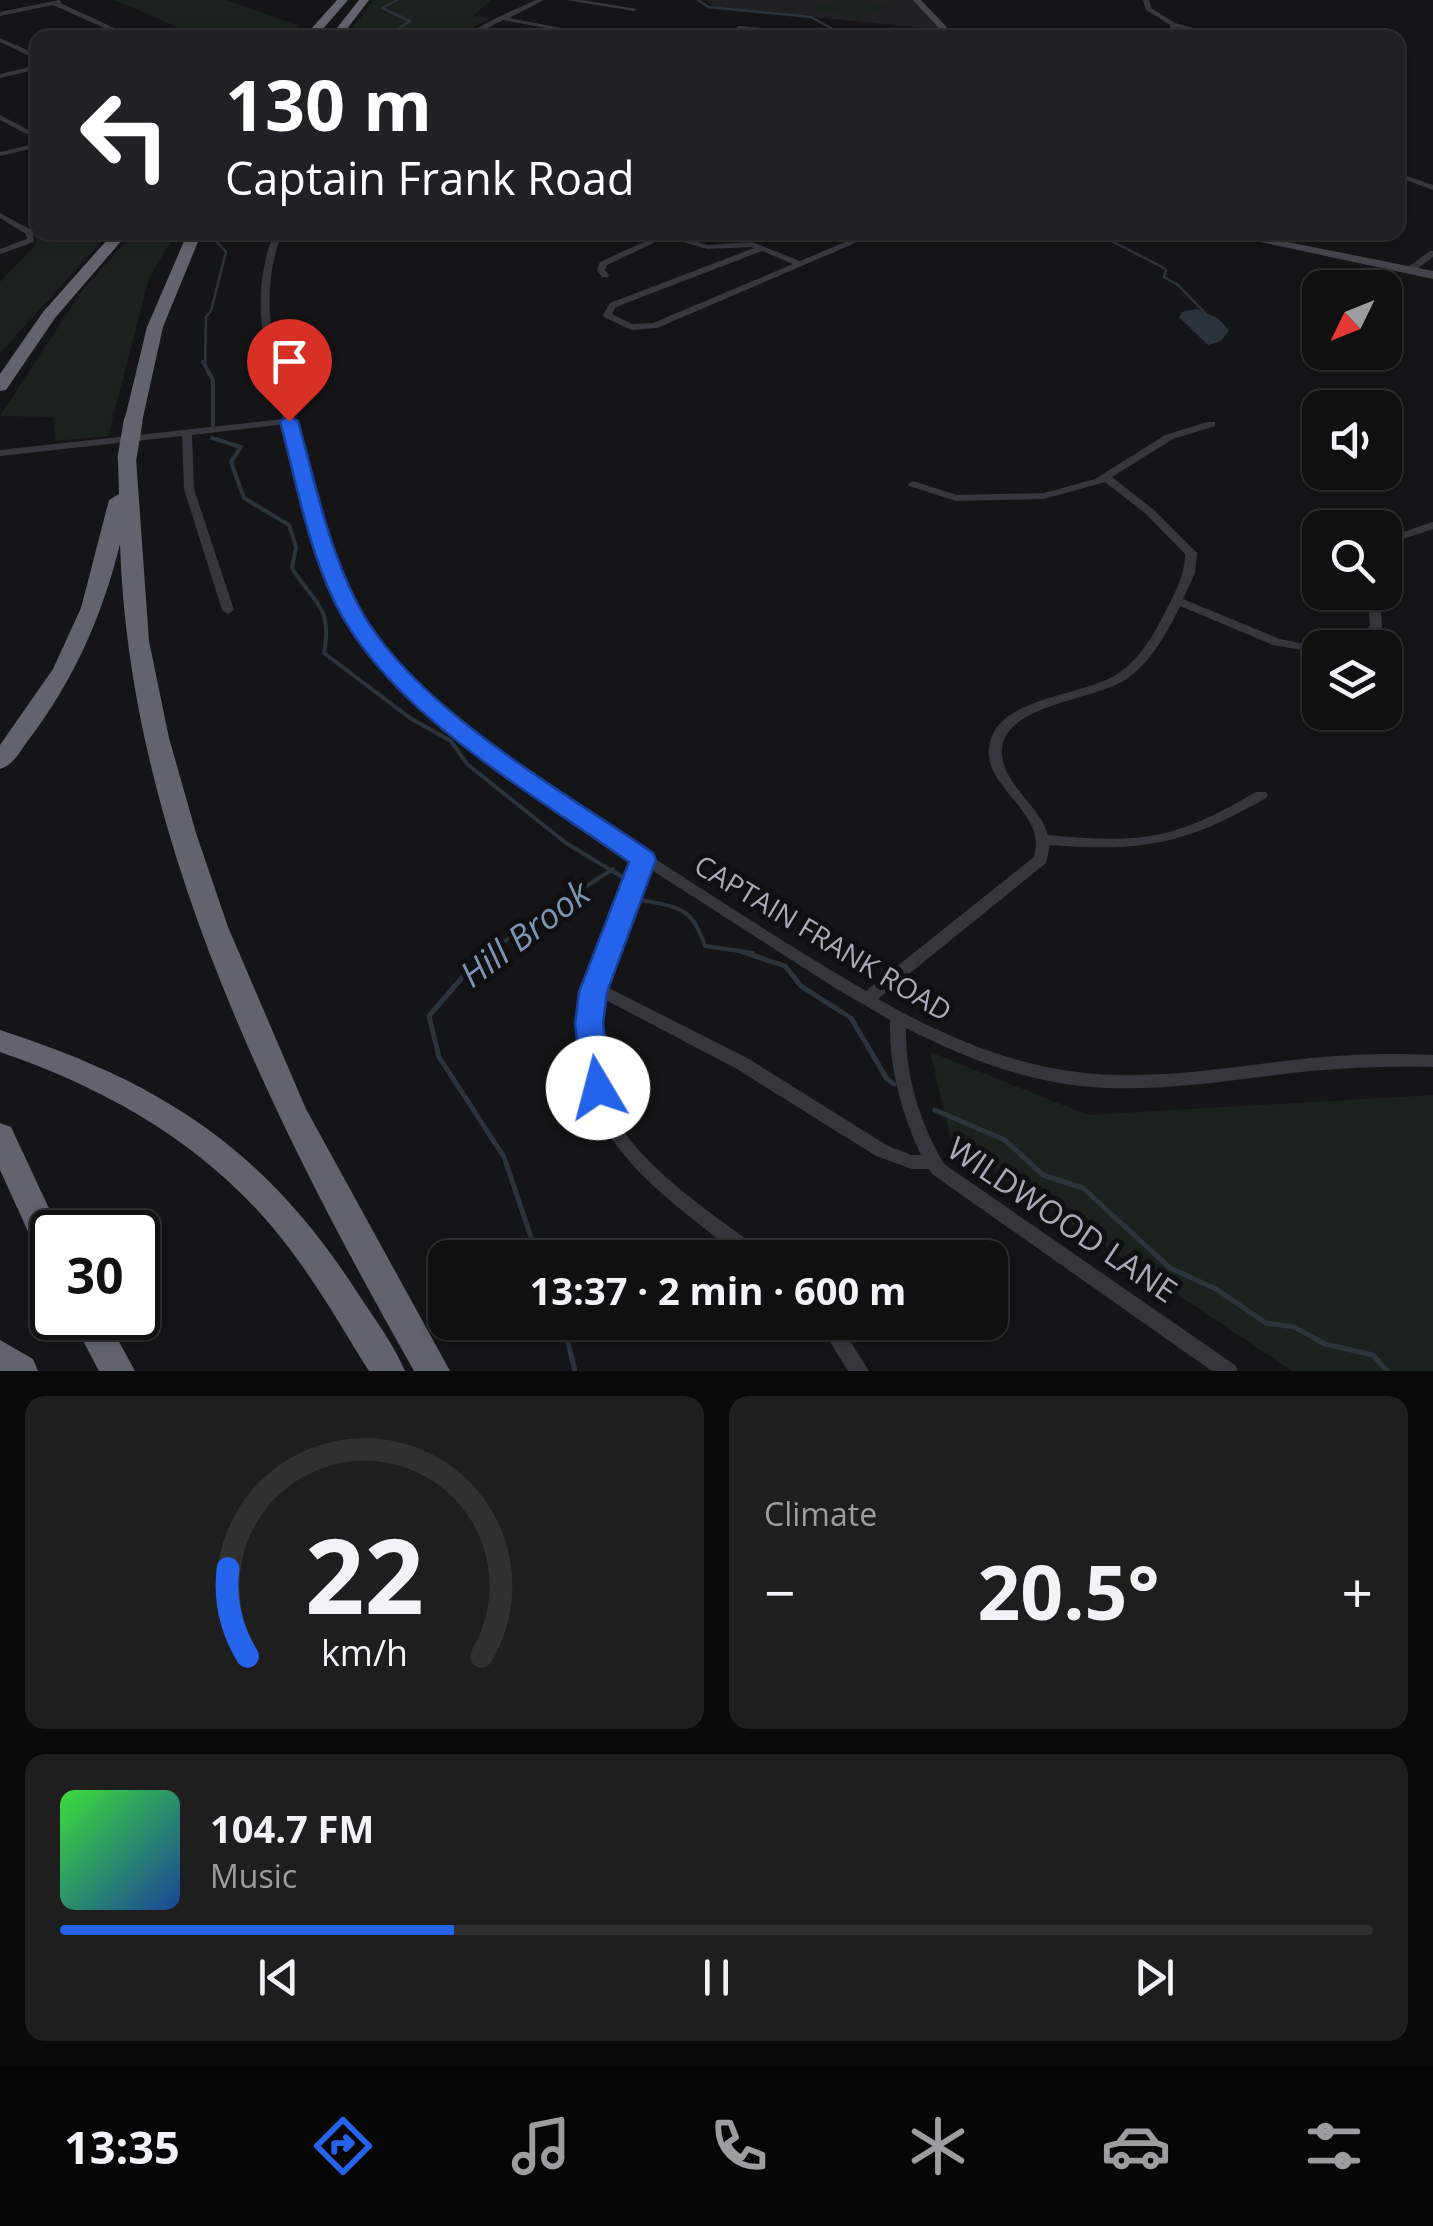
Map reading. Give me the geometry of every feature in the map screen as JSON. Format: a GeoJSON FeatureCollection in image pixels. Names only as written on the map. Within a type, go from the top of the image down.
{"type":"FeatureCollection","features":[{"type":"Feature","properties":{"kind":"highway"},"geometry":{"type":"LineString","coordinates":[[315,30],[343,0]]}},
{"type":"Feature","properties":{"kind":"highway"},"geometry":{"type":"LineString","coordinates":[[340,30],[364,0]]}},
{"type":"Feature","properties":{"kind":"highway"},"geometry":{"type":"LineString","coordinates":[[0,386],[49,315],[115,240]]}},
{"type":"Feature","properties":{"kind":"highway"},"geometry":{"type":"LineString","coordinates":[[0,761],[60,677],[90,619],[107,567],[133,422],[156,326],[192,240]]}},
{"type":"Feature","properties":{"kind":"highway"},"geometry":{"type":"LineString","coordinates":[[127,458],[138,638],[162,758],[198,878],[233,972],[288,1099],[433,1371]]}},
{"type":"Feature","properties":{"kind":"highway"},"geometry":{"type":"LineString","coordinates":[[0,1042],[97,1074],[181,1122],[219,1152],[287,1220],[388,1371]]}},
{"type":"Feature","properties":{"kind":"highway"},"geometry":{"type":"LineString","coordinates":[[0,1136],[34,1210]]}},
{"type":"Feature","properties":{"kind":"highway"},"geometry":{"type":"LineString","coordinates":[[100,1340],[118,1371]]}},
{"type":"Feature","properties":{"kind":"highway"},"geometry":{"type":"LineString","coordinates":[[0,1356],[21,1371]]}},
{"type":"Feature","properties":{"kind":"street"},"geometry":{"type":"LineString","coordinates":[[0,14],[66,0]]}},
{"type":"Feature","properties":{"kind":"street"},"geometry":{"type":"LineString","coordinates":[[476,30],[541,0]]}},
{"type":"Feature","properties":{"kind":"street"},"geometry":{"type":"LineString","coordinates":[[569,0],[634,9]]}},
{"type":"Feature","properties":{"kind":"street"},"geometry":{"type":"LineString","coordinates":[[917,0],[945,30]]}},
{"type":"Feature","properties":{"kind":"street"},"geometry":{"type":"LineString","coordinates":[[1146,0],[1148,9],[1173,24],[1196,30]]}},
{"type":"Feature","properties":{"kind":"street"},"geometry":{"type":"LineString","coordinates":[[54,2],[115,30]]}},
{"type":"Feature","properties":{"kind":"street"},"geometry":{"type":"LineString","coordinates":[[0,5],[33,7]]}},
{"type":"Feature","properties":{"kind":"street"},"geometry":{"type":"LineString","coordinates":[[498,18],[567,30]]}},
{"type":"Feature","properties":{"kind":"street"},"geometry":{"type":"LineString","coordinates":[[1173,24],[1175,30]]}},
{"type":"Feature","properties":{"kind":"street"},"geometry":{"type":"LineString","coordinates":[[738,28],[764,30]]}},
{"type":"Feature","properties":{"kind":"street"},"geometry":{"type":"LineString","coordinates":[[0,40],[30,54]]}},
{"type":"Feature","properties":{"kind":"street"},"geometry":{"type":"LineString","coordinates":[[0,76],[30,69]]}},
{"type":"Feature","properties":{"kind":"street"},"geometry":{"type":"LineString","coordinates":[[0,117],[30,137]]}},
{"type":"Feature","properties":{"kind":"street"},"geometry":{"type":"LineString","coordinates":[[0,154],[30,145]]}},
{"type":"Feature","properties":{"kind":"street"},"geometry":{"type":"LineString","coordinates":[[1405,178],[1433,188]]}},
{"type":"Feature","properties":{"kind":"street"},"geometry":{"type":"LineString","coordinates":[[0,214],[30,234]]}},
{"type":"Feature","properties":{"kind":"street"},"geometry":{"type":"LineString","coordinates":[[0,252],[32,240]]}},
{"type":"Feature","properties":{"kind":"street","name":"CAPTAIN FRANK ROAD"},"geometry":{"type":"LineString","coordinates":[[275,240],[264,275],[261,306],[330,569],[348,608],[374,647],[410,687],[472,739],[644,860],[898,1017],[984,1056],[1040,1073],[1126,1082],[1352,1061],[1433,1061]]}},
{"type":"Feature","properties":{"kind":"street"},"geometry":{"type":"LineString","coordinates":[[605,275],[604,264],[650,240]]}},
{"type":"Feature","properties":{"kind":"street"},"geometry":{"type":"LineString","coordinates":[[679,240],[707,247],[752,244],[799,264]]}},
{"type":"Feature","properties":{"kind":"street"},"geometry":{"type":"LineString","coordinates":[[762,248],[613,306],[607,315],[631,327],[654,326],[858,240]]}},
{"type":"Feature","properties":{"kind":"street"},"geometry":{"type":"LineString","coordinates":[[1260,240],[1433,275]]}},
{"type":"Feature","properties":{"kind":"street"},"geometry":{"type":"LineString","coordinates":[[1410,269],[1433,253]]}},
{"type":"Feature","properties":{"kind":"street"},"geometry":{"type":"LineString","coordinates":[[0,452],[289,421]]}},
{"type":"Feature","properties":{"kind":"street"},"geometry":{"type":"LineString","coordinates":[[913,484],[956,498],[1009,500],[1044,496],[1106,478],[1169,437],[1211,424]]}},
{"type":"Feature","properties":{"kind":"street"},"geometry":{"type":"LineString","coordinates":[[188,432],[189,490],[228,610]]}},
{"type":"Feature","properties":{"kind":"street"},"geometry":{"type":"LineString","coordinates":[[868,998],[1040,859],[1045,840],[1038,819],[996,761],[1001,731],[1021,714],[1089,692],[1125,674],[1160,636],[1177,601],[1189,574],[1192,553],[1150,512],[1106,478]]}},
{"type":"Feature","properties":{"kind":"street"},"geometry":{"type":"LineString","coordinates":[[1402,536],[1433,524]]}},
{"type":"Feature","properties":{"kind":"street"},"geometry":{"type":"LineString","coordinates":[[1177,601],[1277,642],[1302,647]]}},
{"type":"Feature","properties":{"kind":"street"},"geometry":{"type":"LineString","coordinates":[[1045,840],[1118,846],[1156,843],[1200,827],[1261,795]]}},
{"type":"Feature","properties":{"kind":"street"},"geometry":{"type":"LineString","coordinates":[[644,860],[594,987],[589,1024],[598,1088],[614,1128],[628,1148],[699,1214],[734,1240]]}},
{"type":"Feature","properties":{"kind":"street","name":"WILDWOOD LANE"},"geometry":{"type":"LineString","coordinates":[[594,987],[743,1064],[882,1152],[912,1162],[934,1162],[971,1195],[1156,1317],[1228,1371]]}},
{"type":"Feature","properties":{"kind":"street"},"geometry":{"type":"LineString","coordinates":[[898,1017],[897,1034],[916,1126],[934,1162]]}},
{"type":"Feature","properties":{"kind":"street"},"geometry":{"type":"LineString","coordinates":[[839,1340],[859,1371]]}},
{"type":"Feature","properties":{"kind":"shaded area"},"geometry":{"type":"Polygon","coordinates":[[[115,0],[227,0],[299,26],[291,30],[184,30],[115,0]]]}},
{"type":"Feature","properties":{"kind":"shaded area"},"geometry":{"type":"Polygon","coordinates":[[[375,0],[491,0],[473,16],[490,18],[469,30],[351,30],[375,0]]]}},
{"type":"Feature","properties":{"kind":"shaded area"},"geometry":{"type":"Polygon","coordinates":[[[704,0],[914,0],[942,30],[716,7],[704,0]]]}},
{"type":"Feature","properties":{"kind":"shaded area"},"geometry":{"type":"Polygon","coordinates":[[[837,0],[895,3],[857,19],[814,9],[837,0]]]}},
{"type":"Feature","properties":{"kind":"shaded area"},"geometry":{"type":"Polygon","coordinates":[[[36,240],[103,240],[0,353],[0,282],[36,240]]]}},
{"type":"Feature","properties":{"kind":"shaded area"},"geometry":{"type":"Polygon","coordinates":[[[128,240],[172,240],[149,278],[108,436],[55,441],[53,417],[0,416],[83,289],[128,240]]]}},
{"type":"Feature","properties":{"kind":"shaded area"},"geometry":{"type":"Polygon","coordinates":[[[1196,309],[1218,318],[1229,330],[1221,341],[1208,345],[1179,317],[1182,312],[1196,309]]]}},
{"type":"Feature","properties":{"kind":"shaded area"},"geometry":{"type":"Polygon","coordinates":[[[930,1052],[1088,1115],[1433,1095],[1433,1371],[1292,1371],[952,1144],[930,1052]]]}},
{"type":"Feature","properties":{"kind":"waterway"},"geometry":{"type":"LineString","coordinates":[[397,0],[382,8],[410,21],[397,30]]}},
{"type":"Feature","properties":{"kind":"waterway"},"geometry":{"type":"LineString","coordinates":[[698,0],[708,7],[811,17],[834,30]]}},
{"type":"Feature","properties":{"kind":"waterway"},"geometry":{"type":"LineString","coordinates":[[205,365],[206,317],[211,311],[226,252],[215,240]]}},
{"type":"Feature","properties":{"kind":"waterway"},"geometry":{"type":"LineString","coordinates":[[1110,240],[1166,270],[1164,277],[1178,285],[1208,316]]}},
{"type":"Feature","properties":{"kind":"waterway"},"geometry":{"type":"LineString","coordinates":[[203,362],[213,380],[213,426]]}},
{"type":"Feature","properties":{"kind":"waterway"},"geometry":{"type":"LineString","coordinates":[[212,438],[241,447],[231,462],[244,498],[289,525],[296,547],[292,568],[324,615],[324,653],[410,718],[451,741],[467,764],[566,843],[611,870]]}},
{"type":"Feature","properties":{"kind":"waterway","name":"Hill Brook"},"geometry":{"type":"LineString","coordinates":[[490,953],[611,870]]}},
{"type":"Feature","properties":{"kind":"waterway"},"geometry":{"type":"LineString","coordinates":[[611,870],[629,881]]}},
{"type":"Feature","properties":{"kind":"waterway"},"geometry":{"type":"LineString","coordinates":[[642,900],[683,911],[695,923],[705,946],[741,951]]}},
{"type":"Feature","properties":{"kind":"waterway","name":"Hill Brook"},"geometry":{"type":"LineString","coordinates":[[493,951],[467,972],[429,1016],[439,1057],[504,1157],[532,1240]]}},
{"type":"Feature","properties":{"kind":"waterway"},"geometry":{"type":"LineString","coordinates":[[741,951],[753,953]]}},
{"type":"Feature","properties":{"kind":"waterway"},"geometry":{"type":"LineString","coordinates":[[741,951],[785,966],[801,986],[851,1018],[887,1079],[894,1084]]}},
{"type":"Feature","properties":{"kind":"waterway"},"geometry":{"type":"LineString","coordinates":[[935,1110],[1005,1140],[1043,1175],[1083,1188],[1170,1268],[1216,1289],[1266,1323],[1294,1327],[1325,1344],[1373,1355],[1387,1371]]}},
{"type":"Feature","properties":{"kind":"waterway"},"geometry":{"type":"LineString","coordinates":[[567,1340],[575,1371]]}},
{"type":"Feature","properties":{"kind":"route"},"geometry":{"type":"LineString","coordinates":[[289,421],[330,569],[348,608],[374,647],[440,714],[644,860],[614,927],[593,992],[589,1024],[598,1088]]}}]}
